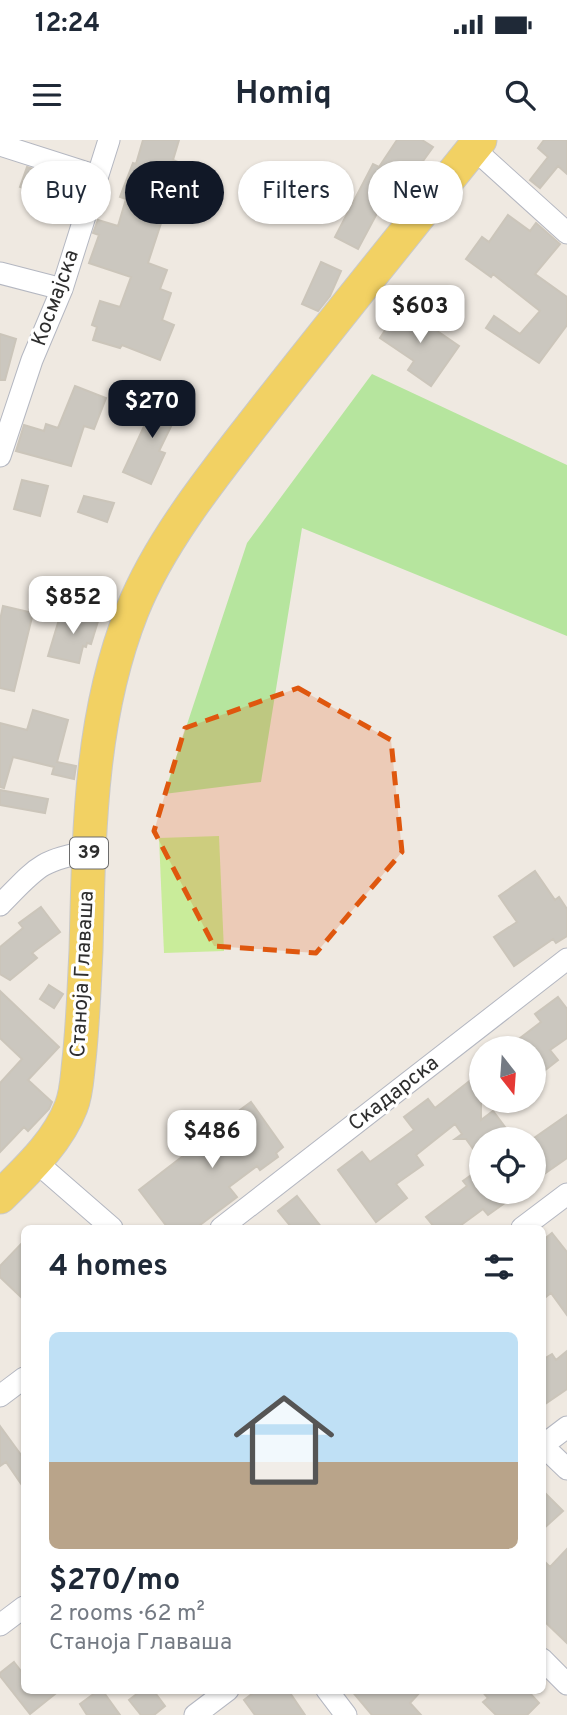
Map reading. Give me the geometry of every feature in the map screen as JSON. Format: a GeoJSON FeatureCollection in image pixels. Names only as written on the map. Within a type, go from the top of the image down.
{"type":"FeatureCollection","features":[{"type":"Feature","properties":{"kind":"main road","name":"Станоја Главаша"},"geometry":{"type":"LineString","coordinates":[[0,1197],[35,1161],[64,1124],[75,1092],[83,1022],[91,803],[104,704],[117,654],[133,609],[154,566],[194,503],[249,429],[477,144]]}},
{"type":"Feature","properties":{"kind":"street","name":"Космајска"},"geometry":{"type":"LineString","coordinates":[[102,161],[109,140]]}},
{"type":"Feature","properties":{"kind":"street"},"geometry":{"type":"LineString","coordinates":[[477,144],[567,233]]}},
{"type":"Feature","properties":{"kind":"street"},"geometry":{"type":"LineString","coordinates":[[0,145],[50,161]]}},
{"type":"Feature","properties":{"kind":"street","name":"Космајска"},"geometry":{"type":"LineString","coordinates":[[0,456],[5,423],[62,289],[82,224]]}},
{"type":"Feature","properties":{"kind":"street"},"geometry":{"type":"LineString","coordinates":[[0,272],[62,289]]}},
{"type":"Feature","properties":{"kind":"street"},"geometry":{"type":"LineString","coordinates":[[0,905],[46,862],[62,856],[89,852]]}},
{"type":"Feature","properties":{"kind":"street","name":"Скадарска"},"geometry":{"type":"LineString","coordinates":[[225,1225],[567,959]]}},
{"type":"Feature","properties":{"kind":"street"},"geometry":{"type":"LineString","coordinates":[[35,1161],[108,1225]]}},
{"type":"Feature","properties":{"kind":"street"},"geometry":{"type":"LineString","coordinates":[[527,1225],[567,1194]]}},
{"type":"Feature","properties":{"kind":"street"},"geometry":{"type":"LineString","coordinates":[[0,1396],[21,1380]]}},
{"type":"Feature","properties":{"kind":"street"},"geometry":{"type":"LineString","coordinates":[[546,1444],[567,1427]]}},
{"type":"Feature","properties":{"kind":"street"},"geometry":{"type":"LineString","coordinates":[[546,1449],[567,1469]]}},
{"type":"Feature","properties":{"kind":"street"},"geometry":{"type":"LineString","coordinates":[[0,1625],[21,1609]]}},
{"type":"Feature","properties":{"kind":"street"},"geometry":{"type":"LineString","coordinates":[[546,1663],[567,1684]]}},
{"type":"Feature","properties":{"kind":"street"},"geometry":{"type":"LineString","coordinates":[[195,1715],[223,1694]]}},
{"type":"Feature","properties":{"kind":"street"},"geometry":{"type":"LineString","coordinates":[[330,1694],[346,1715]]}},
{"type":"Feature","properties":{"kind":"highlighted area"},"geometry":{"type":"Polygon","coordinates":[[[298,688],[391,740],[402,852],[316,953],[214,946],[154,831],[185,728],[298,688]]]}},
{"type":"Feature","properties":{"kind":"green space"},"geometry":{"type":"Polygon","coordinates":[[[372,374],[567,465],[567,636],[302,528],[261,782],[164,794],[247,543],[372,374]]]}},
{"type":"Feature","properties":{"kind":"green space"},"geometry":{"type":"Polygon","coordinates":[[[219,836],[224,951],[164,953],[159,838],[219,836]]]}},
{"type":"Feature","properties":{"kind":"building"},"geometry":{"type":"Polygon","coordinates":[[[143,140],[179,140],[173,160],[175,161],[137,161],[143,140]]]}},
{"type":"Feature","properties":{"kind":"building"},"geometry":{"type":"Polygon","coordinates":[[[397,140],[422,140],[433,147],[423,161],[383,161],[397,140]]]}},
{"type":"Feature","properties":{"kind":"building"},"geometry":{"type":"Polygon","coordinates":[[[544,140],[567,140],[567,174],[558,166],[540,188],[530,180],[548,157],[538,148],[544,140]]]}},
{"type":"Feature","properties":{"kind":"building"},"geometry":{"type":"Polygon","coordinates":[[[368,174],[368,224],[371,224],[358,249],[335,237],[342,224],[354,224],[354,200],[368,174]]]}},
{"type":"Feature","properties":{"kind":"building"},"geometry":{"type":"Polygon","coordinates":[[[125,184],[125,199],[120,197],[125,184]]]}},
{"type":"Feature","properties":{"kind":"building"},"geometry":{"type":"Polygon","coordinates":[[[125,202],[125,224],[161,224],[148,263],[167,270],[160,289],[171,293],[162,320],[174,325],[160,360],[122,345],[120,348],[93,340],[97,327],[92,325],[100,301],[120,307],[131,277],[89,263],[99,235],[93,233],[96,224],[118,226],[125,202]]]}},
{"type":"Feature","properties":{"kind":"building"},"geometry":{"type":"Polygon","coordinates":[[[508,215],[530,231],[536,223],[560,244],[535,274],[567,297],[567,325],[539,363],[486,328],[494,316],[520,334],[540,311],[493,274],[491,277],[466,259],[482,237],[489,242],[508,215]]]}},
{"type":"Feature","properties":{"kind":"building"},"geometry":{"type":"Polygon","coordinates":[[[321,262],[341,271],[330,296],[318,311],[302,304],[321,262]]]}},
{"type":"Feature","properties":{"kind":"building"},"geometry":{"type":"Polygon","coordinates":[[[401,306],[459,346],[431,386],[408,370],[414,361],[380,338],[401,306]]]}},
{"type":"Feature","properties":{"kind":"building"},"geometry":{"type":"Polygon","coordinates":[[[0,334],[16,339],[5,380],[0,380],[0,334]]]}},
{"type":"Feature","properties":{"kind":"building"},"geometry":{"type":"Polygon","coordinates":[[[75,386],[106,398],[94,429],[84,426],[71,466],[16,451],[24,425],[44,431],[46,424],[58,428],[75,386]]]}},
{"type":"Feature","properties":{"kind":"building"},"geometry":{"type":"Polygon","coordinates":[[[154,395],[180,408],[159,451],[165,453],[151,484],[123,472],[146,422],[142,420],[154,395]]]}},
{"type":"Feature","properties":{"kind":"building"},"geometry":{"type":"Polygon","coordinates":[[[22,480],[48,486],[40,516],[14,509],[22,480]]]}},
{"type":"Feature","properties":{"kind":"building"},"geometry":{"type":"Polygon","coordinates":[[[84,496],[114,503],[107,522],[78,512],[84,496]]]}},
{"type":"Feature","properties":{"kind":"building"},"geometry":{"type":"Polygon","coordinates":[[[3,606],[33,613],[14,691],[0,688],[0,620],[3,606]]]}},
{"type":"Feature","properties":{"kind":"building"},"geometry":{"type":"Polygon","coordinates":[[[77,611],[99,618],[91,644],[83,646],[79,663],[48,656],[61,613],[75,617],[77,611]]]}},
{"type":"Feature","properties":{"kind":"building"},"geometry":{"type":"Polygon","coordinates":[[[33,710],[68,720],[57,762],[76,766],[74,779],[52,774],[54,767],[13,757],[4,788],[0,787],[0,723],[27,730],[33,710]]]}},
{"type":"Feature","properties":{"kind":"building"},"geometry":{"type":"Polygon","coordinates":[[[0,790],[48,799],[45,813],[0,805],[0,790]]]}},
{"type":"Feature","properties":{"kind":"building"},"geometry":{"type":"Polygon","coordinates":[[[535,871],[555,900],[559,897],[567,909],[567,936],[556,943],[553,939],[514,966],[494,937],[517,922],[499,896],[535,871]]]}},
{"type":"Feature","properties":{"kind":"building"},"geometry":{"type":"Polygon","coordinates":[[[41,907],[60,932],[32,953],[37,958],[10,980],[0,974],[0,947],[23,928],[19,923],[41,907]]]}},
{"type":"Feature","properties":{"kind":"building"},"geometry":{"type":"Polygon","coordinates":[[[49,985],[63,994],[54,1008],[40,999],[49,985]]]}},
{"type":"Feature","properties":{"kind":"building"},"geometry":{"type":"Polygon","coordinates":[[[0,991],[59,1047],[28,1080],[52,1102],[49,1109],[28,1131],[24,1127],[0,1152],[0,1083],[22,1059],[0,1038],[0,991]]]}},
{"type":"Feature","properties":{"kind":"building"},"geometry":{"type":"Polygon","coordinates":[[[558,997],[567,1009],[567,1038],[550,1050],[558,1060],[546,1070],[546,1036],[523,1036],[541,1022],[535,1014],[558,997]]]}},
{"type":"Feature","properties":{"kind":"building"},"geometry":{"type":"Polygon","coordinates":[[[469,1081],[469,1113],[481,1113],[481,1120],[494,1113],[505,1127],[469,1127],[469,1143],[466,1139],[455,1139],[462,1134],[455,1124],[416,1155],[423,1165],[396,1184],[407,1198],[376,1222],[338,1170],[362,1152],[370,1162],[414,1130],[404,1117],[428,1099],[435,1108],[469,1081]]]}},
{"type":"Feature","properties":{"kind":"building"},"geometry":{"type":"Polygon","coordinates":[[[251,1102],[283,1147],[276,1153],[278,1157],[260,1170],[257,1166],[229,1187],[237,1197],[200,1225],[166,1225],[139,1190],[183,1156],[179,1151],[192,1140],[195,1143],[251,1102]]]}},
{"type":"Feature","properties":{"kind":"building"},"geometry":{"type":"Polygon","coordinates":[[[567,1115],[567,1158],[546,1173],[546,1130],[567,1115]]]}},
{"type":"Feature","properties":{"kind":"building"},"geometry":{"type":"Polygon","coordinates":[[[469,1177],[469,1204],[503,1204],[488,1215],[483,1209],[461,1225],[433,1225],[426,1217],[467,1186],[463,1181],[469,1177]]]}},
{"type":"Feature","properties":{"kind":"building"},"geometry":{"type":"Polygon","coordinates":[[[297,1196],[320,1225],[290,1225],[278,1211],[297,1196]]]}},
{"type":"Feature","properties":{"kind":"building"},"geometry":{"type":"Polygon","coordinates":[[[552,1233],[567,1252],[567,1315],[551,1293],[546,1297],[546,1238],[552,1233]]]}},
{"type":"Feature","properties":{"kind":"building"},"geometry":{"type":"Polygon","coordinates":[[[21,1244],[21,1297],[0,1277],[0,1266],[21,1244]]]}},
{"type":"Feature","properties":{"kind":"building"},"geometry":{"type":"Polygon","coordinates":[[[567,1351],[567,1389],[546,1403],[546,1358],[552,1354],[556,1360],[567,1351]]]}},
{"type":"Feature","properties":{"kind":"building"},"geometry":{"type":"Polygon","coordinates":[[[0,1426],[21,1455],[21,1484],[6,1462],[0,1466],[0,1426]]]}},
{"type":"Feature","properties":{"kind":"building"},"geometry":{"type":"Polygon","coordinates":[[[546,1494],[563,1511],[546,1526],[546,1494]]]}},
{"type":"Feature","properties":{"kind":"building"},"geometry":{"type":"Polygon","coordinates":[[[567,1549],[567,1643],[546,1623],[546,1563],[550,1567],[567,1549]]]}},
{"type":"Feature","properties":{"kind":"building"},"geometry":{"type":"Polygon","coordinates":[[[14,1662],[21,1671],[21,1694],[55,1694],[30,1714],[0,1673],[14,1662]]]}},
{"type":"Feature","properties":{"kind":"building"},"geometry":{"type":"Polygon","coordinates":[[[94,1694],[105,1694],[120,1715],[87,1715],[80,1704],[94,1694]]]}},
{"type":"Feature","properties":{"kind":"building"},"geometry":{"type":"Polygon","coordinates":[[[137,1694],[156,1694],[165,1706],[154,1715],[141,1715],[129,1700],[137,1694]]]}},
{"type":"Feature","properties":{"kind":"building"},"geometry":{"type":"Polygon","coordinates":[[[252,1694],[291,1694],[305,1715],[255,1715],[244,1700],[252,1694]]]}},
{"type":"Feature","properties":{"kind":"building"},"geometry":{"type":"Polygon","coordinates":[[[354,1694],[418,1694],[410,1703],[421,1715],[372,1715],[354,1694]]]}},
{"type":"Feature","properties":{"kind":"building"},"geometry":{"type":"Polygon","coordinates":[[[484,1694],[531,1694],[539,1703],[527,1715],[496,1715],[483,1702],[488,1698],[484,1694]]]}}]}
